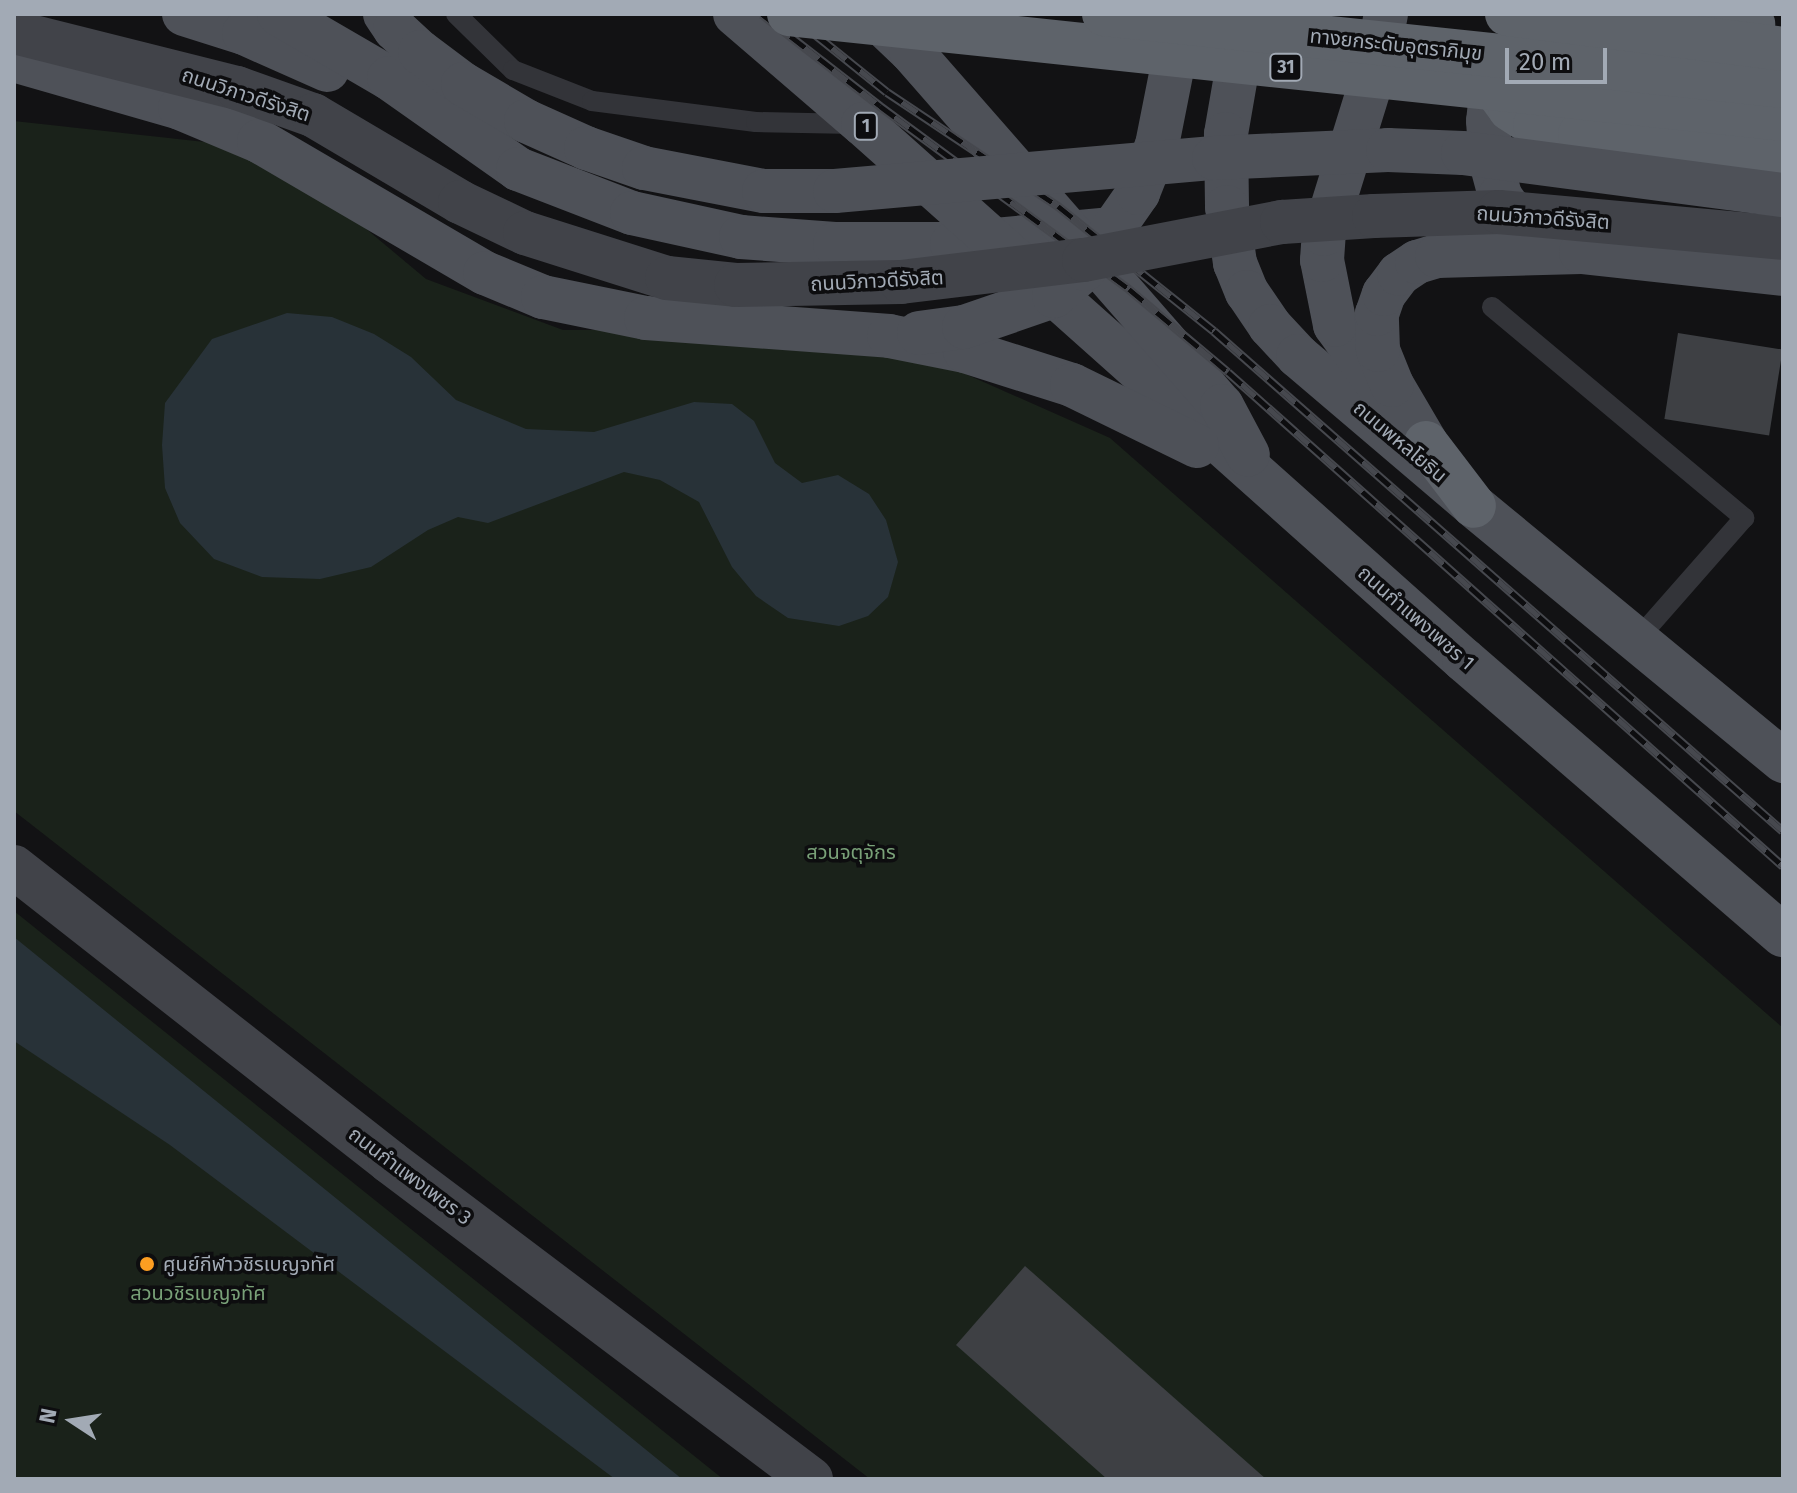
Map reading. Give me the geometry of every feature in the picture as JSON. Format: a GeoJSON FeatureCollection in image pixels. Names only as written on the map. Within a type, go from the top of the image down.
{"type":"FeatureCollection","features":[{"type":"Feature","properties":{"kind":"highway","name":"31"},"geometry":{"type":"LineString","coordinates":[[789,14],[1783,119]]}},
{"type":"Feature","properties":{"kind":"highway","name":"ทางยกระดับอุตราภิมุข"},"geometry":{"type":"LineString","coordinates":[[1104,14],[1783,86]]}},
{"type":"Feature","properties":{"kind":"highway"},"geometry":{"type":"LineString","coordinates":[[1507,14],[1783,49]]}},
{"type":"Feature","properties":{"kind":"highway"},"geometry":{"type":"LineString","coordinates":[[1529,14],[1504,46],[1492,84],[1510,109],[1535,125],[1580,134],[1783,154]]}},
{"type":"Feature","properties":{"kind":"highway"},"geometry":{"type":"LineString","coordinates":[[1684,14],[1783,29]]}},
{"type":"Feature","properties":{"kind":"highway"},"geometry":{"type":"LineString","coordinates":[[1426,443],[1474,506]]}},
{"type":"Feature","properties":{"kind":"main road"},"geometry":{"type":"LineString","coordinates":[[202,20],[251,23],[262,14]]}},
{"type":"Feature","properties":{"kind":"main road"},"geometry":{"type":"LineString","coordinates":[[279,14],[318,33],[389,78],[518,169],[632,213],[741,237],[874,244],[1092,240]]}},
{"type":"Feature","properties":{"kind":"main road"},"geometry":{"type":"LineString","coordinates":[[385,14],[395,29],[420,52],[463,84],[526,121],[586,148],[644,168],[764,191],[850,190],[1214,158],[1388,150],[1463,153],[1783,195]]}},
{"type":"Feature","properties":{"kind":"main road","name":"1"},"geometry":{"type":"LineString","coordinates":[[735,14],[994,241]]}},
{"type":"Feature","properties":{"kind":"main road"},"geometry":{"type":"LineString","coordinates":[[872,14],[1092,240],[1222,406],[1265,485]]}},
{"type":"Feature","properties":{"kind":"main road"},"geometry":{"type":"LineString","coordinates":[[886,14],[911,51]]}},
{"type":"Feature","properties":{"kind":"main road","name":"ถนนพหลโยธิน"},"geometry":{"type":"LineString","coordinates":[[1246,14],[1226,134],[1227,207],[1235,263],[1247,292],[1270,326],[1298,356],[1474,506],[1783,761]]}},
{"type":"Feature","properties":{"kind":"main road"},"geometry":{"type":"LineString","coordinates":[[1386,14],[1372,83],[1324,234],[1322,260],[1335,325],[1368,373],[1426,443]]}},
{"type":"Feature","properties":{"kind":"main road"},"geometry":{"type":"LineString","coordinates":[[202,20],[317,64],[476,167],[577,217],[682,250],[695,266],[693,288],[684,301],[646,318]]}},
{"type":"Feature","properties":{"kind":"main road","name":"ถนนวิภาวดีรังสิต"},"geometry":{"type":"LineString","coordinates":[[14,32],[237,88],[313,115],[460,202],[525,233],[667,278],[736,285],[901,282],[1084,260],[1282,222],[1387,216],[1499,212],[1783,238]]}},
{"type":"Feature","properties":{"kind":"main road"},"geometry":{"type":"LineString","coordinates":[[1176,34],[1213,216],[1235,263]]}},
{"type":"Feature","properties":{"kind":"main road"},"geometry":{"type":"LineString","coordinates":[[889,336],[964,327],[1054,296],[1092,240],[1138,193],[1157,145],[1176,34]]}},
{"type":"Feature","properties":{"kind":"main road"},"geometry":{"type":"LineString","coordinates":[[14,60],[180,108],[259,141],[500,279],[543,297],[646,318],[889,336],[965,351],[1072,385],[1169,430],[1265,485]]}},
{"type":"Feature","properties":{"kind":"main road"},"geometry":{"type":"LineString","coordinates":[[1492,84],[1488,121],[1491,162],[1500,196],[1521,226],[1581,252]]}},
{"type":"Feature","properties":{"kind":"main road","name":"ถนนกำแพงเพชร 1"},"geometry":{"type":"LineString","coordinates":[[994,241],[1265,485],[1783,935]]}},
{"type":"Feature","properties":{"kind":"main road"},"geometry":{"type":"LineString","coordinates":[[1426,443],[1392,385],[1378,350],[1377,314],[1384,294],[1399,274],[1417,262],[1437,256],[1581,252],[1783,274]]}},
{"type":"Feature","properties":{"kind":"main road","name":"ถนนกำแพงเพชร 3"},"geometry":{"type":"LineString","coordinates":[[14,867],[390,1162],[811,1479]]}},
{"type":"Feature","properties":{"kind":"lane"},"geometry":{"type":"LineString","coordinates":[[456,14],[513,70],[592,101],[756,122],[863,124]]}},
{"type":"Feature","properties":{"kind":"lane"},"geometry":{"type":"LineString","coordinates":[[1492,307],[1744,518],[1637,640]]}},
{"type":"Feature","properties":{"kind":"green space","name":"สวนจตุจักร"},"geometry":{"type":"Polygon","coordinates":[[[14,121],[223,144],[322,192],[426,279],[563,330],[755,330],[961,372],[1110,438],[1783,1028],[1783,1479],[870,1479],[14,811],[14,121]]]}},
{"type":"Feature","properties":{"kind":"green space","name":"สวนวชิรเบญจทัศ"},"geometry":{"type":"Polygon","coordinates":[[[14,911],[723,1479],[14,1479],[14,911]]]}},
{"type":"Feature","properties":{"kind":"shaded area"},"geometry":{"type":"Polygon","coordinates":[[[287,313],[332,317],[374,334],[411,357],[456,400],[526,429],[594,432],[694,402],[732,404],[754,421],[775,463],[802,483],[838,475],[869,494],[886,520],[898,562],[888,597],[868,616],[839,626],[788,618],[756,596],[732,567],[699,502],[660,480],[624,472],[488,523],[458,517],[428,530],[371,567],[320,579],[262,577],[214,559],[180,523],[165,488],[162,445],[165,403],[212,339],[287,313]]]}},
{"type":"Feature","properties":{"kind":"shaded area"},"geometry":{"type":"Polygon","coordinates":[[[14,937],[682,1479],[615,1479],[170,1145],[14,1041],[14,937]]]}},
{"type":"Feature","properties":{"kind":"building"},"geometry":{"type":"Polygon","coordinates":[[[1678,333],[1783,350],[1769,436],[1664,419],[1678,333]]]}},
{"type":"Feature","properties":{"kind":"building"},"geometry":{"type":"Polygon","coordinates":[[[1025,1266],[1266,1479],[1107,1479],[956,1345],[1025,1266]]]}},
{"type":"Feature","properties":{"kind":"railway"},"geometry":{"type":"LineString","coordinates":[[762,14],[880,106],[1129,289],[1228,372],[1783,866]]}},
{"type":"Feature","properties":{"kind":"railway"},"geometry":{"type":"LineString","coordinates":[[790,14],[887,92],[1058,206],[1214,331],[1783,831]]}},
{"type":"Feature","properties":{"kind":"place","name":"ศูนย์กีฬาวชิรเบญจทัศ"},"geometry":{"type":"Point","coordinates":[147,1264]}}]}
